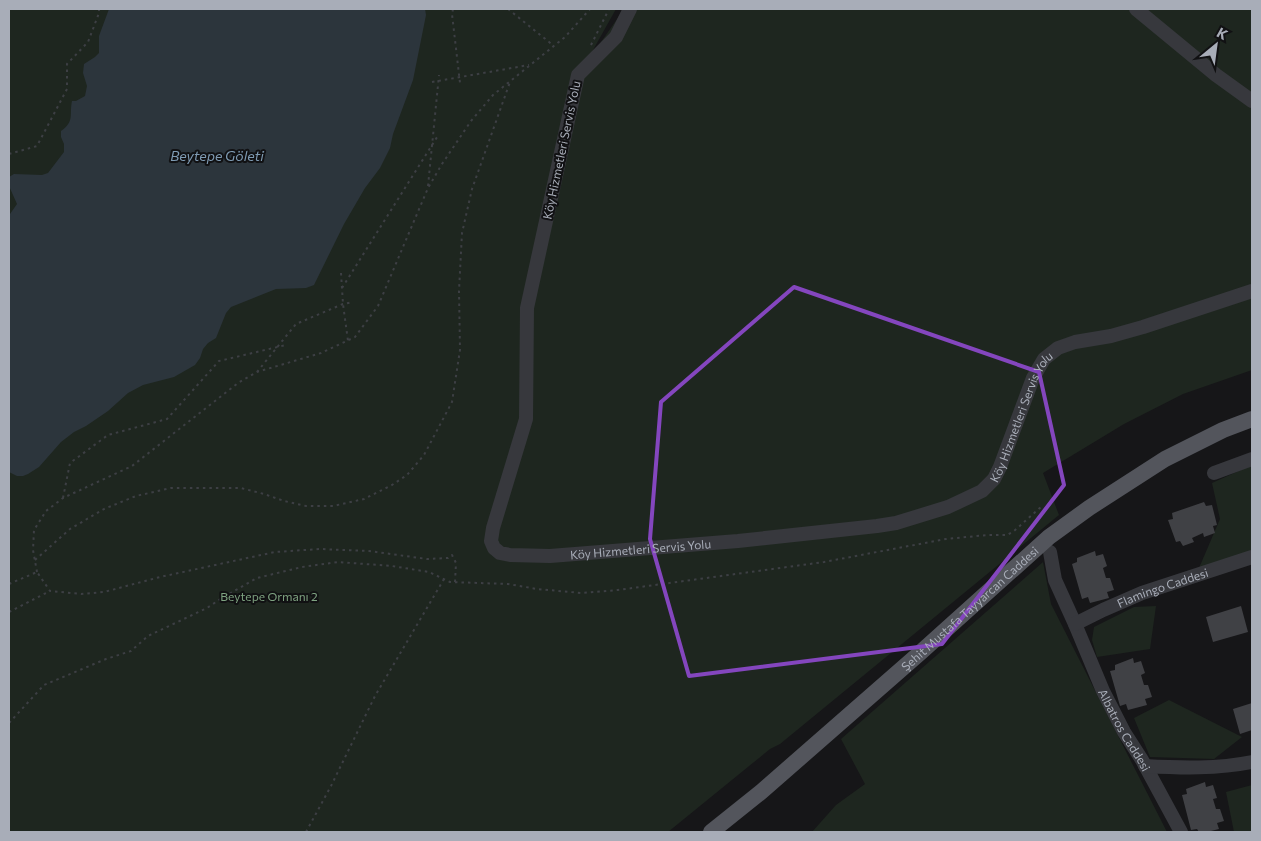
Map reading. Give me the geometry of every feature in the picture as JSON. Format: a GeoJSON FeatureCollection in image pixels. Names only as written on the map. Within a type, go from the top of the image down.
{"type":"FeatureCollection","features":[{"type":"Feature","properties":{"kind":"main road","name":"Şehit Mustafa Tayyarcan Caddesi"},"geometry":{"type":"LineString","coordinates":[[717,830],[1057,531],[1089,508],[1165,460],[1223,430],[1252,419]]}},
{"type":"Feature","properties":{"kind":"street","name":"Köy Hizmetleri Servis Yolu"},"geometry":{"type":"LineString","coordinates":[[630,9],[616,37],[578,75],[527,308],[526,419],[493,528],[491,541],[494,548],[500,553],[550,556],[748,540],[896,523],[948,507],[982,491],[994,479],[1033,378],[1044,359],[1058,348],[1074,342],[1111,336],[1143,327],[1252,291]]}},
{"type":"Feature","properties":{"kind":"street"},"geometry":{"type":"LineString","coordinates":[[1136,9],[1252,101]]}},
{"type":"Feature","properties":{"kind":"street"},"geometry":{"type":"LineString","coordinates":[[1214,473],[1252,459]]}},
{"type":"Feature","properties":{"kind":"street","name":"Albatros Caddesi"},"geometry":{"type":"LineString","coordinates":[[1050,552],[1055,580],[1103,691],[1181,832]]}},
{"type":"Feature","properties":{"kind":"street","name":"Flamingo Caddesi"},"geometry":{"type":"LineString","coordinates":[[1075,624],[1142,593],[1252,557]]}},
{"type":"Feature","properties":{"kind":"street"},"geometry":{"type":"LineString","coordinates":[[1145,766],[1224,767],[1252,762]]}},
{"type":"Feature","properties":{"kind":"path"},"geometry":{"type":"LineString","coordinates":[[9,154],[37,146],[67,89],[67,64],[88,42],[100,13],[99,9]]}},
{"type":"Feature","properties":{"kind":"path"},"geometry":{"type":"LineString","coordinates":[[453,9],[460,83]]}},
{"type":"Feature","properties":{"kind":"path"},"geometry":{"type":"LineString","coordinates":[[508,9],[554,46]]}},
{"type":"Feature","properties":{"kind":"path"},"geometry":{"type":"LineString","coordinates":[[50,591],[37,572],[33,550],[34,530],[46,511],[64,498],[132,466],[238,383],[257,372],[321,353],[355,337],[378,306],[428,188],[471,122],[493,95],[554,46],[590,9]]}},
{"type":"Feature","properties":{"kind":"path"},"geometry":{"type":"LineString","coordinates":[[432,82],[531,64]]}},
{"type":"Feature","properties":{"kind":"path"},"geometry":{"type":"LineString","coordinates":[[428,188],[439,75]]}},
{"type":"Feature","properties":{"kind":"path"},"geometry":{"type":"LineString","coordinates":[[35,560],[70,528],[104,509],[136,496],[171,488],[241,488],[306,506],[333,506],[364,499],[407,475],[424,455],[452,402],[460,350],[459,291],[462,233],[472,189],[511,80]]}},
{"type":"Feature","properties":{"kind":"path"},"geometry":{"type":"LineString","coordinates":[[342,288],[439,134]]}},
{"type":"Feature","properties":{"kind":"path"},"geometry":{"type":"LineString","coordinates":[[341,273],[348,341]]}},
{"type":"Feature","properties":{"kind":"path"},"geometry":{"type":"LineString","coordinates":[[257,372],[296,324],[343,304],[354,302]]}},
{"type":"Feature","properties":{"kind":"path"},"geometry":{"type":"LineString","coordinates":[[64,498],[70,464],[108,435],[167,418],[219,361],[286,345]]}},
{"type":"Feature","properties":{"kind":"path"},"geometry":{"type":"LineString","coordinates":[[9,723],[44,685],[131,650],[148,636],[207,608],[257,578],[302,567],[338,562],[401,567],[429,572],[450,582],[508,584],[581,593],[824,562],[946,539],[1007,535],[1042,506]]}},
{"type":"Feature","properties":{"kind":"path"},"geometry":{"type":"LineString","coordinates":[[9,612],[50,591],[81,594],[104,592],[160,577],[275,552],[320,548],[427,559],[448,558],[452,555],[456,563],[455,582]]}},
{"type":"Feature","properties":{"kind":"path"},"geometry":{"type":"LineString","coordinates":[[9,584],[37,572]]}},
{"type":"Feature","properties":{"kind":"path"},"geometry":{"type":"LineString","coordinates":[[306,832],[375,696],[444,579]]}},
{"type":"Feature","properties":{"kind":"highlighted area"},"geometry":{"type":"Polygon","coordinates":[[[794,287],[1039,372],[1064,485],[942,644],[689,676],[650,539],[661,402],[794,287]]]}},
{"type":"Feature","properties":{"kind":"green space","name":"Beytepe Ormanı 2"},"geometry":{"type":"Polygon","coordinates":[[[9,9],[616,9],[583,68],[624,9],[1252,9],[1252,370],[1183,394],[1124,424],[1043,473],[1059,515],[780,744],[770,749],[668,832],[9,832],[9,9]]]}},
{"type":"Feature","properties":{"kind":"green space"},"geometry":{"type":"Polygon","coordinates":[[[1252,465],[1252,552],[1199,568],[1220,519],[1212,483],[1252,465]]]}},
{"type":"Feature","properties":{"kind":"green space"},"geometry":{"type":"Polygon","coordinates":[[[1043,562],[1051,604],[1167,832],[812,832],[836,805],[865,784],[841,739],[1043,562]]]}},
{"type":"Feature","properties":{"kind":"green space"},"geometry":{"type":"Polygon","coordinates":[[[1156,606],[1150,649],[1097,657],[1092,640],[1094,627],[1134,607],[1156,606]]]}},
{"type":"Feature","properties":{"kind":"green space"},"geometry":{"type":"Polygon","coordinates":[[[1169,700],[1242,737],[1214,759],[1150,757],[1134,718],[1169,700]]]}},
{"type":"Feature","properties":{"kind":"green space"},"geometry":{"type":"Polygon","coordinates":[[[1252,785],[1252,832],[1234,832],[1226,792],[1252,785]]]}},
{"type":"Feature","properties":{"kind":"water","name":"Beytepe Göleti"},"geometry":{"type":"Polygon","coordinates":[[[109,9],[425,9],[426,15],[413,80],[393,134],[390,148],[380,168],[365,188],[344,224],[314,285],[306,288],[276,289],[231,307],[226,313],[216,338],[203,349],[195,365],[174,377],[143,385],[128,393],[108,411],[61,442],[39,467],[28,474],[17,476],[9,472],[9,219],[17,204],[9,186],[9,177],[14,174],[42,175],[48,173],[64,152],[61,131],[70,121],[72,101],[85,96],[87,86],[83,73],[84,64],[99,53],[99,36],[109,9]]]}},
{"type":"Feature","properties":{"kind":"building"},"geometry":{"type":"Polygon","coordinates":[[[1204,502],[1206,506],[1212,505],[1217,525],[1213,526],[1215,533],[1204,537],[1203,533],[1192,538],[1194,542],[1183,546],[1180,541],[1176,542],[1168,520],[1173,519],[1172,513],[1204,502]]]}},
{"type":"Feature","properties":{"kind":"building"},"geometry":{"type":"Polygon","coordinates":[[[1095,551],[1096,556],[1103,554],[1107,566],[1103,568],[1106,578],[1110,578],[1114,590],[1107,592],[1109,598],[1090,603],[1088,597],[1082,599],[1072,564],[1077,562],[1077,558],[1095,551]]]}},
{"type":"Feature","properties":{"kind":"building"},"geometry":{"type":"Polygon","coordinates":[[[1241,606],[1248,632],[1213,642],[1206,617],[1241,606]]]}},
{"type":"Feature","properties":{"kind":"building"},"geometry":{"type":"Polygon","coordinates":[[[1133,658],[1134,663],[1141,661],[1145,673],[1141,675],[1144,685],[1148,685],[1152,697],[1145,699],[1147,705],[1128,710],[1126,704],[1120,706],[1110,671],[1115,670],[1115,665],[1133,658]]]}},
{"type":"Feature","properties":{"kind":"building"},"geometry":{"type":"Polygon","coordinates":[[[1252,703],[1252,730],[1240,734],[1233,709],[1252,703]]]}},
{"type":"Feature","properties":{"kind":"building"},"geometry":{"type":"Polygon","coordinates":[[[1205,782],[1206,787],[1213,785],[1217,798],[1213,799],[1216,809],[1220,809],[1224,821],[1217,823],[1219,829],[1199,832],[1197,829],[1191,830],[1182,795],[1187,794],[1186,789],[1205,782]]]}}]}
